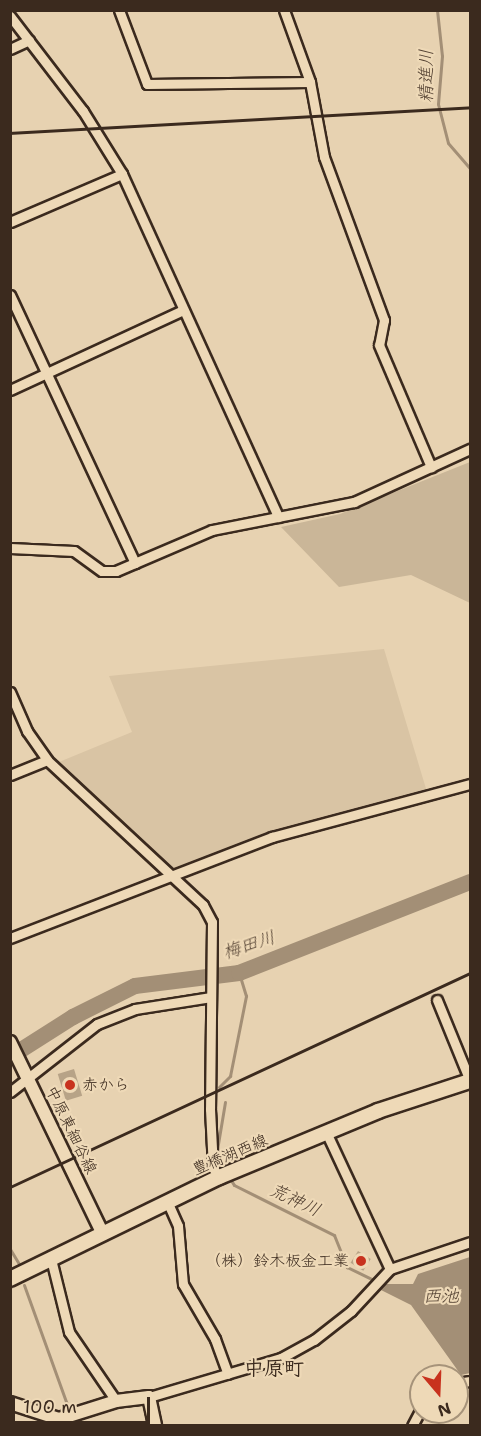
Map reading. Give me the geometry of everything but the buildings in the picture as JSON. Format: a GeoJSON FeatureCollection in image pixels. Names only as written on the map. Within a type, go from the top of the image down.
{"type":"FeatureCollection","features":[{"type":"Feature","properties":{"kind":"main road","name":"中原東細谷線"},"geometry":{"type":"LineString","coordinates":[[10,1042],[102,1232]]}},
{"type":"Feature","properties":{"kind":"main road","name":"豊橋湖西線"},"geometry":{"type":"LineString","coordinates":[[10,1279],[102,1232],[225,1174],[326,1132],[470,1081]]}},
{"type":"Feature","properties":{"kind":"main road"},"geometry":{"type":"LineString","coordinates":[[10,1403],[57,1422],[116,1401],[149,1397],[155,1425]]}},
{"type":"Feature","properties":{"kind":"street"},"geometry":{"type":"LineString","coordinates":[[119,10],[147,84],[310,82]]}},
{"type":"Feature","properties":{"kind":"street"},"geometry":{"type":"LineString","coordinates":[[284,10],[310,82],[324,157],[384,320],[378,345],[432,467]]}},
{"type":"Feature","properties":{"kind":"street"},"geometry":{"type":"LineString","coordinates":[[10,16],[83,111],[122,174],[278,517]]}},
{"type":"Feature","properties":{"kind":"street"},"geometry":{"type":"LineString","coordinates":[[10,49],[29,40]]}},
{"type":"Feature","properties":{"kind":"street"},"geometry":{"type":"LineString","coordinates":[[10,222],[122,174]]}},
{"type":"Feature","properties":{"kind":"street"},"geometry":{"type":"LineString","coordinates":[[10,295],[135,563]]}},
{"type":"Feature","properties":{"kind":"street"},"geometry":{"type":"LineString","coordinates":[[10,390],[183,310]]}},
{"type":"Feature","properties":{"kind":"street"},"geometry":{"type":"LineString","coordinates":[[10,548],[74,551],[102,571],[116,571],[212,530],[354,502],[471,449]]}},
{"type":"Feature","properties":{"kind":"street"},"geometry":{"type":"LineString","coordinates":[[10,692],[27,731],[47,760],[172,874],[203,905],[212,922],[213,1168],[225,1174]]}},
{"type":"Feature","properties":{"kind":"street"},"geometry":{"type":"LineString","coordinates":[[10,775],[47,760]]}},
{"type":"Feature","properties":{"kind":"street"},"geometry":{"type":"LineString","coordinates":[[10,938],[272,837],[471,784]]}},
{"type":"Feature","properties":{"kind":"street"},"geometry":{"type":"LineString","coordinates":[[10,1092],[60,1049],[97,1024],[135,1009],[211,995]]}},
{"type":"Feature","properties":{"kind":"street"},"geometry":{"type":"LineString","coordinates":[[437,1000],[470,1081]]}},
{"type":"Feature","properties":{"kind":"street"},"geometry":{"type":"LineString","coordinates":[[326,1132],[390,1269]]}},
{"type":"Feature","properties":{"kind":"street"},"geometry":{"type":"LineString","coordinates":[[167,1201],[178,1226],[183,1284],[215,1339],[228,1374]]}},
{"type":"Feature","properties":{"kind":"street"},"geometry":{"type":"LineString","coordinates":[[149,1397],[280,1358],[314,1340],[374,1288],[390,1269],[471,1242]]}},
{"type":"Feature","properties":{"kind":"street"},"geometry":{"type":"LineString","coordinates":[[51,1259],[69,1332],[116,1401]]}},
{"type":"Feature","properties":{"kind":"shaded area"},"geometry":{"type":"Polygon","coordinates":[[[470,462],[470,603],[411,575],[339,587],[281,527],[340,514],[470,462]]]}},
{"type":"Feature","properties":{"kind":"shaded area"},"geometry":{"type":"Polygon","coordinates":[[[384,649],[427,792],[262,836],[174,870],[59,762],[132,732],[109,676],[384,649]]]}},
{"type":"Feature","properties":{"kind":"water","name":"西池"},"geometry":{"type":"Polygon","coordinates":[[[470,1257],[470,1373],[469,1364],[453,1364],[411,1305],[381,1290],[386,1284],[413,1284],[418,1274],[470,1257]]]}},
{"type":"Feature","properties":{"kind":"waterway","name":"精進川"},"geometry":{"type":"LineString","coordinates":[[437,10],[442,56],[438,104],[448,143],[470,168]]}},
{"type":"Feature","properties":{"kind":"waterway","name":"荒神川"},"geometry":{"type":"LineString","coordinates":[[10,1057],[73,1017],[135,986],[239,973],[470,882]]}},
{"type":"Feature","properties":{"kind":"waterway","name":"荒神川"},"geometry":{"type":"LineString","coordinates":[[219,1087],[230,1076],[246,996],[239,973]]}},
{"type":"Feature","properties":{"kind":"waterway","name":"荒神川"},"geometry":{"type":"LineString","coordinates":[[225,1102],[216,1156],[225,1171]]}},
{"type":"Feature","properties":{"kind":"waterway","name":"荒神川"},"geometry":{"type":"LineString","coordinates":[[229,1177],[234,1185],[334,1235],[347,1267],[386,1286]]}},
{"type":"Feature","properties":{"kind":"waterway"},"geometry":{"type":"LineString","coordinates":[[10,1249],[19,1264]]}},
{"type":"Feature","properties":{"kind":"waterway"},"geometry":{"type":"LineString","coordinates":[[24,1285],[68,1407]]}},
{"type":"Feature","properties":{"kind":"waterway"},"geometry":{"type":"LineString","coordinates":[[78,1420],[87,1426]]}},
{"type":"Feature","properties":{"kind":"railway"},"geometry":{"type":"LineString","coordinates":[[10,133],[470,107]]}},
{"type":"Feature","properties":{"kind":"railway"},"geometry":{"type":"LineString","coordinates":[[10,1187],[470,973]]}},
{"type":"Feature","properties":{"kind":"place","name":"赤から"},"geometry":{"type":"Point","coordinates":[70,1085]}},
{"type":"Feature","properties":{"kind":"place","name":"（株）鈴木板金工業"},"geometry":{"type":"Point","coordinates":[361,1261]}},
{"type":"Feature","properties":{"kind":"district","name":"中原町"},"geometry":{"type":"Point","coordinates":[274,1368]}},
{"type":"Feature","properties":{"kind":"water label","name":"梅田川"},"geometry":{"type":"Point","coordinates":[249,945]}}]}
